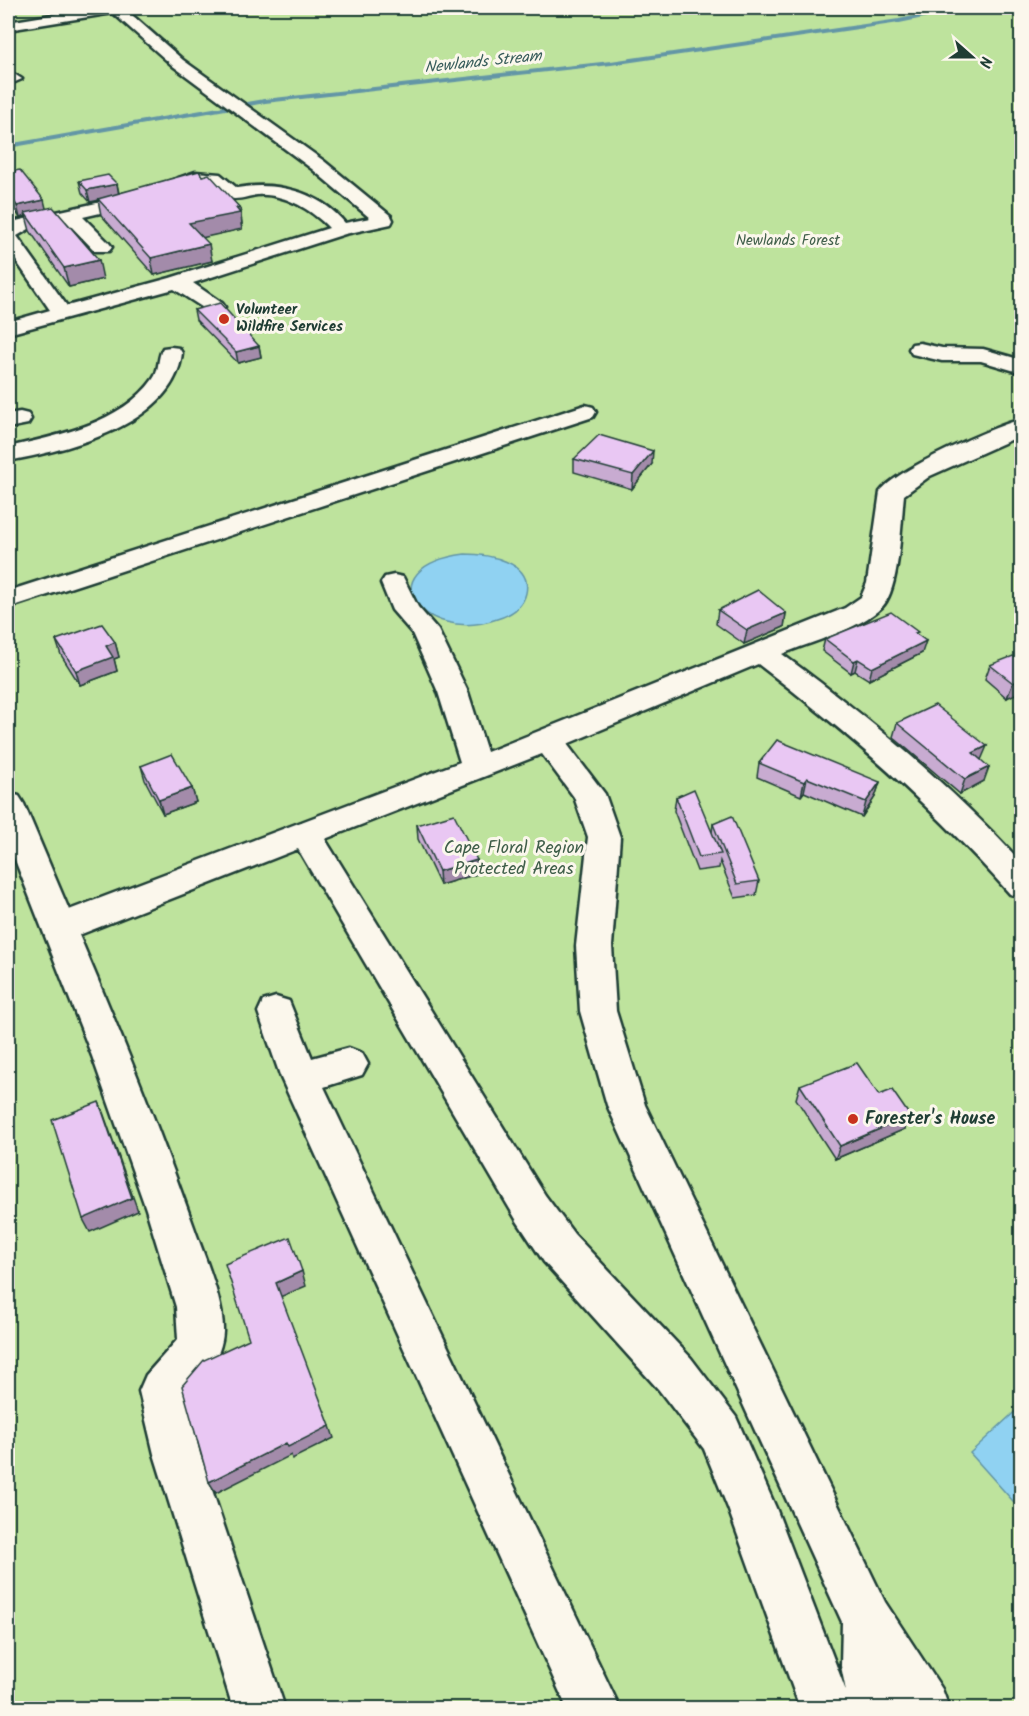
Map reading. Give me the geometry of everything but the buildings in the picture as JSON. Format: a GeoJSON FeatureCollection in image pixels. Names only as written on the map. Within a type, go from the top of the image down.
{"type":"FeatureCollection","features":[{"type":"Feature","properties":{"kind":"street"},"geometry":{"type":"LineString","coordinates":[[8,26],[116,8],[178,63],[318,165],[384,220],[340,230],[177,282],[8,328]]}},
{"type":"Feature","properties":{"kind":"street"},"geometry":{"type":"LineString","coordinates":[[62,313],[46,287],[8,237],[9,232],[23,225],[133,200],[202,176],[220,181],[233,194],[266,188],[291,192],[332,219],[340,230]]}},
{"type":"Feature","properties":{"kind":"street"},"geometry":{"type":"LineString","coordinates":[[70,214],[102,247]]}},
{"type":"Feature","properties":{"kind":"street"},"geometry":{"type":"LineString","coordinates":[[177,282],[214,307]]}},
{"type":"Feature","properties":{"kind":"street"},"geometry":{"type":"LineString","coordinates":[[920,349],[942,355],[952,364],[972,371],[1022,368]]}},
{"type":"Feature","properties":{"kind":"street"},"geometry":{"type":"LineString","coordinates":[[8,454],[76,437],[127,412],[146,399],[165,380],[171,353]]}},
{"type":"Feature","properties":{"kind":"street"},"geometry":{"type":"LineString","coordinates":[[8,600],[585,412]]}},
{"type":"Feature","properties":{"kind":"street"},"geometry":{"type":"LineString","coordinates":[[60,928],[549,740],[763,654],[855,614],[873,601],[880,583],[892,492],[921,471],[1022,426]]}},
{"type":"Feature","properties":{"kind":"street"},"geometry":{"type":"LineString","coordinates":[[394,583],[406,610],[424,630],[453,692],[477,767]]}},
{"type":"Feature","properties":{"kind":"street"},"geometry":{"type":"LineString","coordinates":[[763,654],[813,690],[909,771],[960,818],[1022,885]]}},
{"type":"Feature","properties":{"kind":"street"},"geometry":{"type":"LineString","coordinates":[[549,740],[589,794],[604,837],[594,946],[598,1011],[626,1105],[867,1620],[923,1708]]}},
{"type":"Feature","properties":{"kind":"street"},"geometry":{"type":"LineString","coordinates":[[8,804],[60,928],[144,1143],[178,1242],[195,1302],[201,1330],[195,1356],[162,1391],[177,1454],[259,1708]]}},
{"type":"Feature","properties":{"kind":"street"},"geometry":{"type":"LineString","coordinates":[[305,834],[531,1208],[566,1256],[675,1374],[720,1433],[752,1508],[826,1708]]}},
{"type":"Feature","properties":{"kind":"street"},"geometry":{"type":"LineString","coordinates":[[276,1012],[300,1078],[594,1708]]}},
{"type":"Feature","properties":{"kind":"street"},"geometry":{"type":"LineString","coordinates":[[300,1078],[349,1064]]}},
{"type":"Feature","properties":{"kind":"street"},"geometry":{"type":"LineString","coordinates":[[867,1620],[867,1666],[875,1708]]}},
{"type":"Feature","properties":{"kind":"green space","name":"Cape Floral Region Protected Areas"},"geometry":{"type":"Polygon","coordinates":[[[8,8],[1021,8],[1021,1708],[8,1708],[8,8]]]}},
{"type":"Feature","properties":{"kind":"water"},"geometry":{"type":"Polygon","coordinates":[[[465,554],[495,558],[515,567],[522,573],[526,582],[526,593],[519,606],[511,613],[497,619],[470,624],[446,622],[428,614],[415,602],[411,587],[417,573],[435,562],[465,554]]]}},
{"type":"Feature","properties":{"kind":"water"},"geometry":{"type":"Polygon","coordinates":[[[1021,1406],[1021,1510],[970,1453],[1021,1406]]]}},
{"type":"Feature","properties":{"kind":"waterway","name":"Newlands Stream"},"geometry":{"type":"LineString","coordinates":[[8,146],[265,101],[611,63],[899,21],[962,8]]}},
{"type":"Feature","properties":{"kind":"place","name":"Volunteer Wildfire Services"},"geometry":{"type":"Point","coordinates":[224,319]}},
{"type":"Feature","properties":{"kind":"place","name":"Forester's House"},"geometry":{"type":"Point","coordinates":[853,1119]}},
{"type":"Feature","properties":{"kind":"park label","name":"Newlands Forest"},"geometry":{"type":"Point","coordinates":[788,241]}}]}
